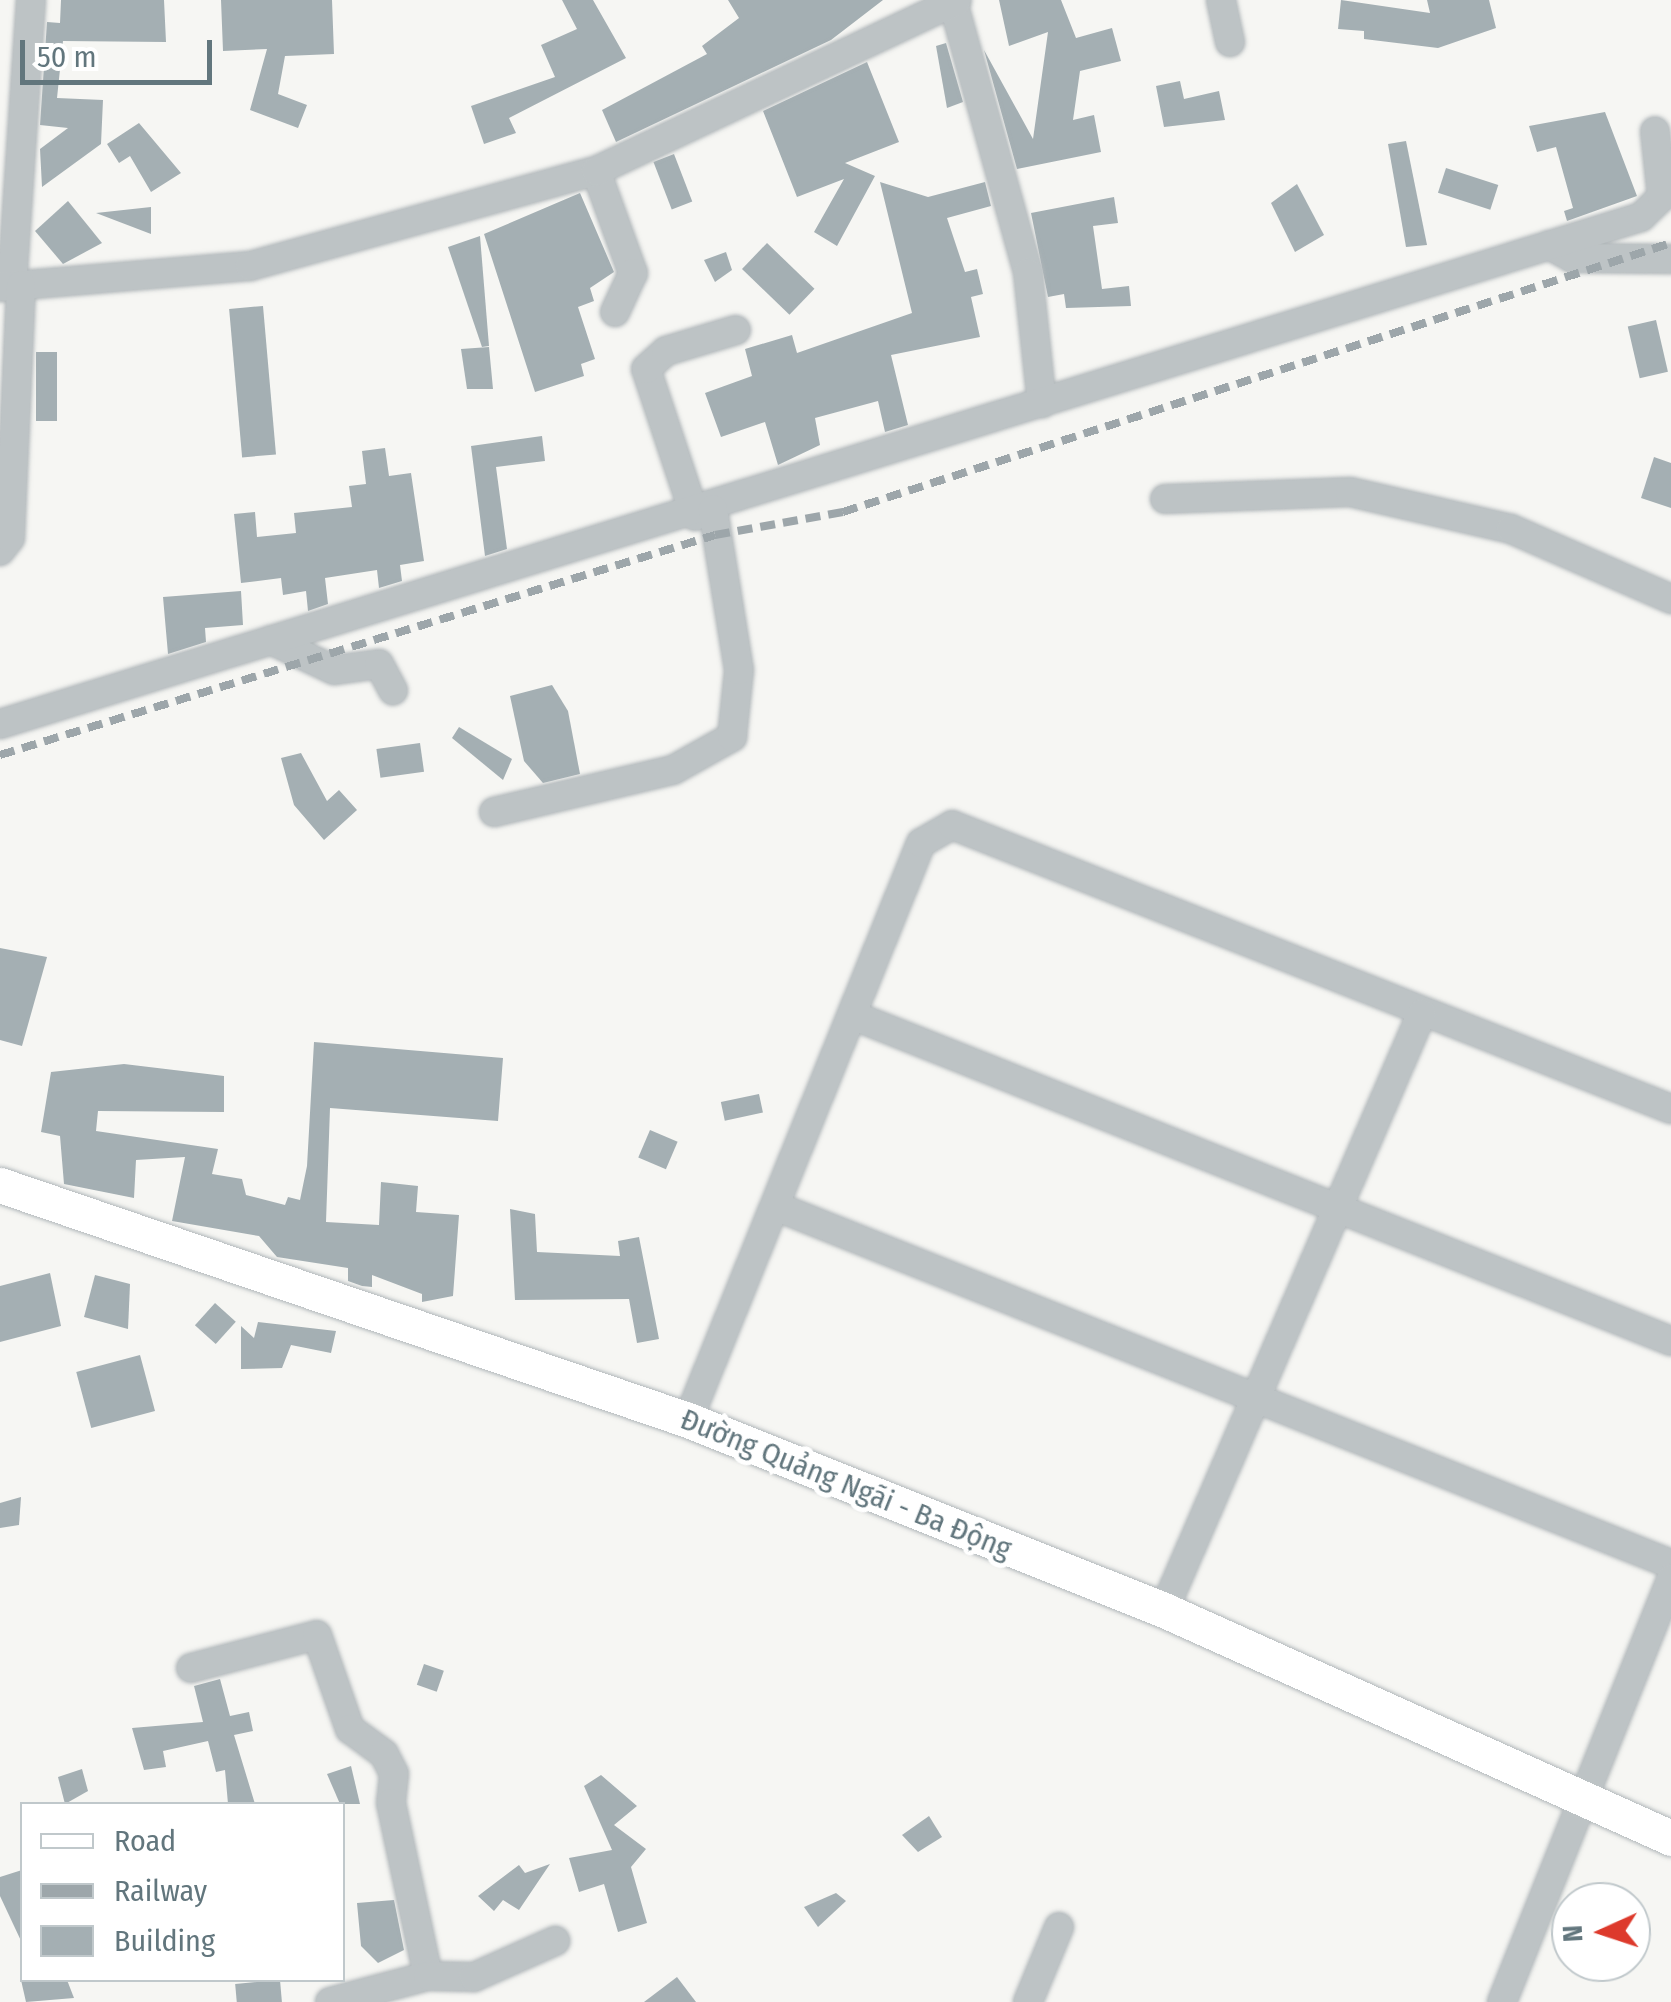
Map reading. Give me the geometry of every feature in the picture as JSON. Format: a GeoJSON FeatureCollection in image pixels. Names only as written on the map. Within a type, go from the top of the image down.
{"type":"FeatureCollection","features":[{"type":"Feature","properties":{"kind":"main road","name":"Đường Quảng Ngãi - Ba Động"},"geometry":{"type":"LineString","coordinates":[[0,1186],[688,1420],[1164,1610],[1671,1838]]}},
{"type":"Feature","properties":{"kind":"street"},"geometry":{"type":"LineString","coordinates":[[0,551],[10,538],[11,286],[31,0]]}},
{"type":"Feature","properties":{"kind":"street"},"geometry":{"type":"LineString","coordinates":[[1221,0],[1230,42]]}},
{"type":"Feature","properties":{"kind":"street"},"geometry":{"type":"LineString","coordinates":[[11,286],[250,266],[596,171],[945,3],[1028,273],[1042,402]]}},
{"type":"Feature","properties":{"kind":"street"},"geometry":{"type":"LineString","coordinates":[[0,724],[704,512],[1664,208],[1654,131]]}},
{"type":"Feature","properties":{"kind":"street"},"geometry":{"type":"LineString","coordinates":[[596,171],[633,273],[615,312]]}},
{"type":"Feature","properties":{"kind":"street"},"geometry":{"type":"LineString","coordinates":[[1549,245],[1572,258],[1671,259]]}},
{"type":"Feature","properties":{"kind":"street"},"geometry":{"type":"LineString","coordinates":[[494,812],[672,770],[732,737],[739,670],[704,512],[646,369],[666,351],[736,330]]}},
{"type":"Feature","properties":{"kind":"street"},"geometry":{"type":"LineString","coordinates":[[1165,499],[1350,492],[1512,530],[1671,599]]}},
{"type":"Feature","properties":{"kind":"street"},"geometry":{"type":"LineString","coordinates":[[271,640],[334,670],[379,664],[392,690]]}},
{"type":"Feature","properties":{"kind":"street"},"geometry":{"type":"LineString","coordinates":[[688,1420],[857,1017],[921,843],[952,826],[1671,1109]]}},
{"type":"Feature","properties":{"kind":"street"},"geometry":{"type":"LineString","coordinates":[[1164,1610],[1422,1013]]}},
{"type":"Feature","properties":{"kind":"street"},"geometry":{"type":"LineString","coordinates":[[857,1017],[1671,1340]]}},
{"type":"Feature","properties":{"kind":"street"},"geometry":{"type":"LineString","coordinates":[[776,1206],[1255,1404],[1671,1564]]}},
{"type":"Feature","properties":{"kind":"street"},"geometry":{"type":"LineString","coordinates":[[1502,2002],[1578,1799],[1671,1580]]}},
{"type":"Feature","properties":{"kind":"street"},"geometry":{"type":"LineString","coordinates":[[191,1668],[318,1635],[350,1729],[384,1754],[394,1774],[391,1803],[428,1976]]}},
{"type":"Feature","properties":{"kind":"street"},"geometry":{"type":"LineString","coordinates":[[1028,2002],[1059,1927]]}},
{"type":"Feature","properties":{"kind":"street"},"geometry":{"type":"LineString","coordinates":[[330,2002],[428,1976],[474,1976],[555,1942]]}},
{"type":"Feature","properties":{"kind":"building"},"geometry":{"type":"Polygon","coordinates":[[[61,0],[164,0],[166,42],[63,41],[57,98],[103,100],[101,144],[42,187],[40,149],[68,128],[40,125],[47,22],[60,23],[61,0]]]}},
{"type":"Feature","properties":{"kind":"building"},"geometry":{"type":"Polygon","coordinates":[[[221,0],[332,0],[334,54],[285,56],[278,94],[307,105],[298,128],[250,110],[267,49],[223,51],[221,0]]]}},
{"type":"Feature","properties":{"kind":"building"},"geometry":{"type":"Polygon","coordinates":[[[562,0],[593,0],[626,58],[509,118],[516,133],[484,144],[471,106],[555,77],[541,45],[577,29],[562,0]]]}},
{"type":"Feature","properties":{"kind":"building"},"geometry":{"type":"Polygon","coordinates":[[[728,0],[883,0],[831,40],[616,142],[602,110],[707,54],[702,46],[739,18],[728,0]]]}},
{"type":"Feature","properties":{"kind":"building"},"geometry":{"type":"Polygon","coordinates":[[[999,0],[1061,0],[1076,38],[1112,28],[1121,61],[1080,71],[1073,120],[1094,115],[1101,152],[1017,169],[984,50],[1033,139],[1048,32],[1009,46],[999,0]]]}},
{"type":"Feature","properties":{"kind":"building"},"geometry":{"type":"Polygon","coordinates":[[[1341,0],[1430,13],[1427,0],[1489,0],[1496,28],[1438,48],[1364,39],[1364,31],[1338,29],[1341,0]]]}},
{"type":"Feature","properties":{"kind":"building"},"geometry":{"type":"Polygon","coordinates":[[[946,43],[963,102],[947,108],[936,46],[946,43]]]}},
{"type":"Feature","properties":{"kind":"building"},"geometry":{"type":"Polygon","coordinates":[[[867,62],[899,142],[845,163],[875,176],[837,246],[814,232],[844,179],[797,197],[763,111],[867,62]]]}},
{"type":"Feature","properties":{"kind":"building"},"geometry":{"type":"Polygon","coordinates":[[[1180,81],[1184,99],[1219,91],[1225,120],[1164,127],[1156,86],[1180,81]]]}},
{"type":"Feature","properties":{"kind":"building"},"geometry":{"type":"Polygon","coordinates":[[[1605,112],[1637,196],[1567,221],[1564,211],[1573,208],[1556,147],[1537,152],[1529,126],[1605,112]]]}},
{"type":"Feature","properties":{"kind":"building"},"geometry":{"type":"Polygon","coordinates":[[[139,123],[181,173],[151,192],[130,156],[119,163],[107,144],[139,123]]]}},
{"type":"Feature","properties":{"kind":"building"},"geometry":{"type":"Polygon","coordinates":[[[1406,141],[1427,245],[1406,247],[1388,144],[1406,141]]]}},
{"type":"Feature","properties":{"kind":"building"},"geometry":{"type":"Polygon","coordinates":[[[674,154],[692,202],[672,209],[653,162],[674,154]]]}},
{"type":"Feature","properties":{"kind":"building"},"geometry":{"type":"Polygon","coordinates":[[[1446,168],[1498,185],[1490,210],[1438,193],[1446,168]]]}},
{"type":"Feature","properties":{"kind":"building"},"geometry":{"type":"Polygon","coordinates":[[[880,182],[928,197],[985,182],[991,206],[947,218],[965,272],[977,269],[983,294],[971,297],[980,337],[891,355],[908,425],[885,432],[878,401],[815,418],[820,445],[778,465],[765,422],[721,437],[705,393],[752,376],[745,349],[792,335],[797,353],[912,313],[880,182]]]}},
{"type":"Feature","properties":{"kind":"building"},"geometry":{"type":"Polygon","coordinates":[[[1297,184],[1324,235],[1295,252],[1271,203],[1297,184]]]}},
{"type":"Feature","properties":{"kind":"building"},"geometry":{"type":"Polygon","coordinates":[[[580,193],[614,272],[590,288],[594,301],[578,307],[595,359],[581,364],[584,376],[535,392],[484,234],[580,193]]]}},
{"type":"Feature","properties":{"kind":"building"},"geometry":{"type":"Polygon","coordinates":[[[1114,197],[1118,223],[1093,226],[1102,289],[1129,286],[1131,306],[1066,308],[1064,294],[1048,297],[1031,213],[1114,197]]]}},
{"type":"Feature","properties":{"kind":"building"},"geometry":{"type":"Polygon","coordinates":[[[68,201],[102,243],[63,264],[35,231],[68,201]]]}},
{"type":"Feature","properties":{"kind":"building"},"geometry":{"type":"Polygon","coordinates":[[[151,207],[151,234],[96,213],[151,207]]]}},
{"type":"Feature","properties":{"kind":"building"},"geometry":{"type":"Polygon","coordinates":[[[480,236],[489,346],[482,347],[448,247],[480,236]]]}},
{"type":"Feature","properties":{"kind":"building"},"geometry":{"type":"Polygon","coordinates":[[[767,243],[814,289],[789,315],[742,269],[767,243]]]}},
{"type":"Feature","properties":{"kind":"building"},"geometry":{"type":"Polygon","coordinates":[[[726,252],[732,270],[715,282],[704,260],[726,252]]]}},
{"type":"Feature","properties":{"kind":"building"},"geometry":{"type":"Polygon","coordinates":[[[263,306],[276,454],[242,457],[229,309],[263,306]]]}},
{"type":"Feature","properties":{"kind":"building"},"geometry":{"type":"Polygon","coordinates":[[[1656,320],[1668,372],[1640,378],[1628,327],[1656,320]]]}},
{"type":"Feature","properties":{"kind":"building"},"geometry":{"type":"Polygon","coordinates":[[[489,347],[493,389],[467,389],[461,349],[489,347]]]}},
{"type":"Feature","properties":{"kind":"building"},"geometry":{"type":"Polygon","coordinates":[[[36,352],[57,352],[57,421],[36,421],[36,352]]]}},
{"type":"Feature","properties":{"kind":"building"},"geometry":{"type":"Polygon","coordinates":[[[542,436],[545,461],[496,467],[507,549],[485,556],[471,446],[542,436]]]}},
{"type":"Feature","properties":{"kind":"building"},"geometry":{"type":"Polygon","coordinates":[[[385,448],[389,476],[411,473],[424,561],[400,565],[402,581],[379,588],[377,570],[325,578],[328,604],[308,611],[306,591],[283,595],[281,578],[241,583],[234,514],[255,512],[257,537],[296,533],[294,513],[352,507],[349,486],[366,484],[362,451],[385,448]]]}},
{"type":"Feature","properties":{"kind":"building"},"geometry":{"type":"Polygon","coordinates":[[[1654,457],[1671,463],[1671,508],[1641,498],[1654,457]]]}},
{"type":"Feature","properties":{"kind":"building"},"geometry":{"type":"Polygon","coordinates":[[[241,591],[243,625],[205,628],[206,642],[168,654],[163,597],[241,591]]]}},
{"type":"Feature","properties":{"kind":"building"},"geometry":{"type":"Polygon","coordinates":[[[552,685],[568,711],[580,774],[543,783],[524,761],[510,696],[552,685]]]}},
{"type":"Feature","properties":{"kind":"building"},"geometry":{"type":"Polygon","coordinates":[[[459,727],[512,759],[503,780],[452,738],[459,727]]]}},
{"type":"Feature","properties":{"kind":"building"},"geometry":{"type":"Polygon","coordinates":[[[420,743],[424,772],[380,778],[376,749],[420,743]]]}},
{"type":"Feature","properties":{"kind":"building"},"geometry":{"type":"Polygon","coordinates":[[[301,753],[327,801],[339,790],[357,810],[324,840],[294,805],[281,758],[301,753]]]}},
{"type":"Feature","properties":{"kind":"building"},"geometry":{"type":"Polygon","coordinates":[[[0,948],[47,957],[22,1046],[0,1040],[0,948]]]}},
{"type":"Feature","properties":{"kind":"building"},"geometry":{"type":"Polygon","coordinates":[[[314,1042],[503,1058],[498,1121],[330,1108],[326,1222],[379,1225],[381,1182],[418,1186],[416,1212],[459,1215],[453,1296],[422,1302],[422,1294],[372,1275],[372,1287],[362,1286],[348,1281],[348,1268],[277,1257],[259,1236],[172,1221],[185,1157],[136,1160],[134,1198],[64,1184],[60,1136],[41,1132],[51,1072],[124,1064],[224,1076],[224,1112],[98,1111],[96,1131],[218,1149],[212,1174],[242,1179],[246,1195],[285,1205],[288,1197],[300,1200],[307,1166],[314,1042]]]}},
{"type":"Feature","properties":{"kind":"building"},"geometry":{"type":"Polygon","coordinates":[[[759,1094],[763,1113],[725,1121],[721,1102],[759,1094]]]}},
{"type":"Feature","properties":{"kind":"building"},"geometry":{"type":"Polygon","coordinates":[[[650,1130],[678,1142],[666,1169],[638,1158],[650,1130]]]}},
{"type":"Feature","properties":{"kind":"building"},"geometry":{"type":"Polygon","coordinates":[[[510,1209],[535,1214],[537,1252],[620,1256],[618,1241],[639,1237],[659,1339],[637,1343],[629,1299],[515,1300],[510,1209]]]}},
{"type":"Feature","properties":{"kind":"building"},"geometry":{"type":"Polygon","coordinates":[[[50,1273],[61,1326],[0,1342],[0,1286],[50,1273]]]}},
{"type":"Feature","properties":{"kind":"building"},"geometry":{"type":"Polygon","coordinates":[[[95,1275],[130,1284],[128,1329],[84,1317],[95,1275]]]}},
{"type":"Feature","properties":{"kind":"building"},"geometry":{"type":"Polygon","coordinates":[[[215,1303],[236,1322],[216,1344],[195,1325],[215,1303]]]}},
{"type":"Feature","properties":{"kind":"building"},"geometry":{"type":"Polygon","coordinates":[[[258,1322],[336,1331],[331,1353],[291,1345],[282,1368],[241,1369],[241,1326],[254,1338],[258,1322]]]}},
{"type":"Feature","properties":{"kind":"building"},"geometry":{"type":"Polygon","coordinates":[[[140,1355],[155,1411],[91,1428],[76,1372],[140,1355]]]}},
{"type":"Feature","properties":{"kind":"building"},"geometry":{"type":"Polygon","coordinates":[[[21,1497],[19,1525],[0,1528],[0,1503],[21,1497]]]}},
{"type":"Feature","properties":{"kind":"building"},"geometry":{"type":"Polygon","coordinates":[[[424,1664],[444,1671],[437,1692],[417,1685],[424,1664]]]}},
{"type":"Feature","properties":{"kind":"building"},"geometry":{"type":"Polygon","coordinates":[[[220,1679],[230,1716],[249,1712],[253,1731],[234,1735],[254,1802],[228,1802],[225,1770],[216,1772],[208,1741],[163,1751],[166,1767],[144,1770],[132,1728],[203,1722],[194,1686],[220,1679]]]}},
{"type":"Feature","properties":{"kind":"building"},"geometry":{"type":"Polygon","coordinates":[[[351,1766],[360,1804],[339,1802],[327,1774],[351,1766]]]}},
{"type":"Feature","properties":{"kind":"building"},"geometry":{"type":"Polygon","coordinates":[[[82,1769],[88,1791],[64,1802],[58,1777],[82,1769]]]}},
{"type":"Feature","properties":{"kind":"building"},"geometry":{"type":"Polygon","coordinates":[[[601,1775],[637,1806],[614,1825],[646,1849],[631,1867],[647,1923],[618,1932],[604,1884],[579,1892],[569,1858],[612,1850],[584,1786],[601,1775]]]}},
{"type":"Feature","properties":{"kind":"building"},"geometry":{"type":"Polygon","coordinates":[[[929,1816],[942,1837],[918,1852],[902,1835],[929,1816]]]}},
{"type":"Feature","properties":{"kind":"building"},"geometry":{"type":"Polygon","coordinates":[[[550,1864],[519,1910],[503,1900],[494,1911],[478,1896],[519,1865],[525,1873],[550,1864]]]}},
{"type":"Feature","properties":{"kind":"building"},"geometry":{"type":"Polygon","coordinates":[[[20,1871],[20,1939],[0,1896],[0,1877],[20,1871]]]}},
{"type":"Feature","properties":{"kind":"building"},"geometry":{"type":"Polygon","coordinates":[[[836,1893],[846,1901],[818,1927],[804,1907],[836,1893]]]}},
{"type":"Feature","properties":{"kind":"building"},"geometry":{"type":"Polygon","coordinates":[[[394,1900],[404,1950],[378,1963],[361,1946],[357,1903],[394,1900]]]}},
{"type":"Feature","properties":{"kind":"building"},"geometry":{"type":"Polygon","coordinates":[[[677,1977],[696,2002],[644,2002],[677,1977]]]}},
{"type":"Feature","properties":{"kind":"building"},"geometry":{"type":"Polygon","coordinates":[[[21,1982],[68,1982],[74,1998],[26,2002],[21,1982]]]}},
{"type":"Feature","properties":{"kind":"building"},"geometry":{"type":"Polygon","coordinates":[[[280,1982],[282,2002],[237,2002],[235,1984],[280,1982]]]}},
{"type":"Feature","properties":{"kind":"railway"},"geometry":{"type":"LineString","coordinates":[[0,755],[715,535],[843,512],[1671,243]]}}]}
